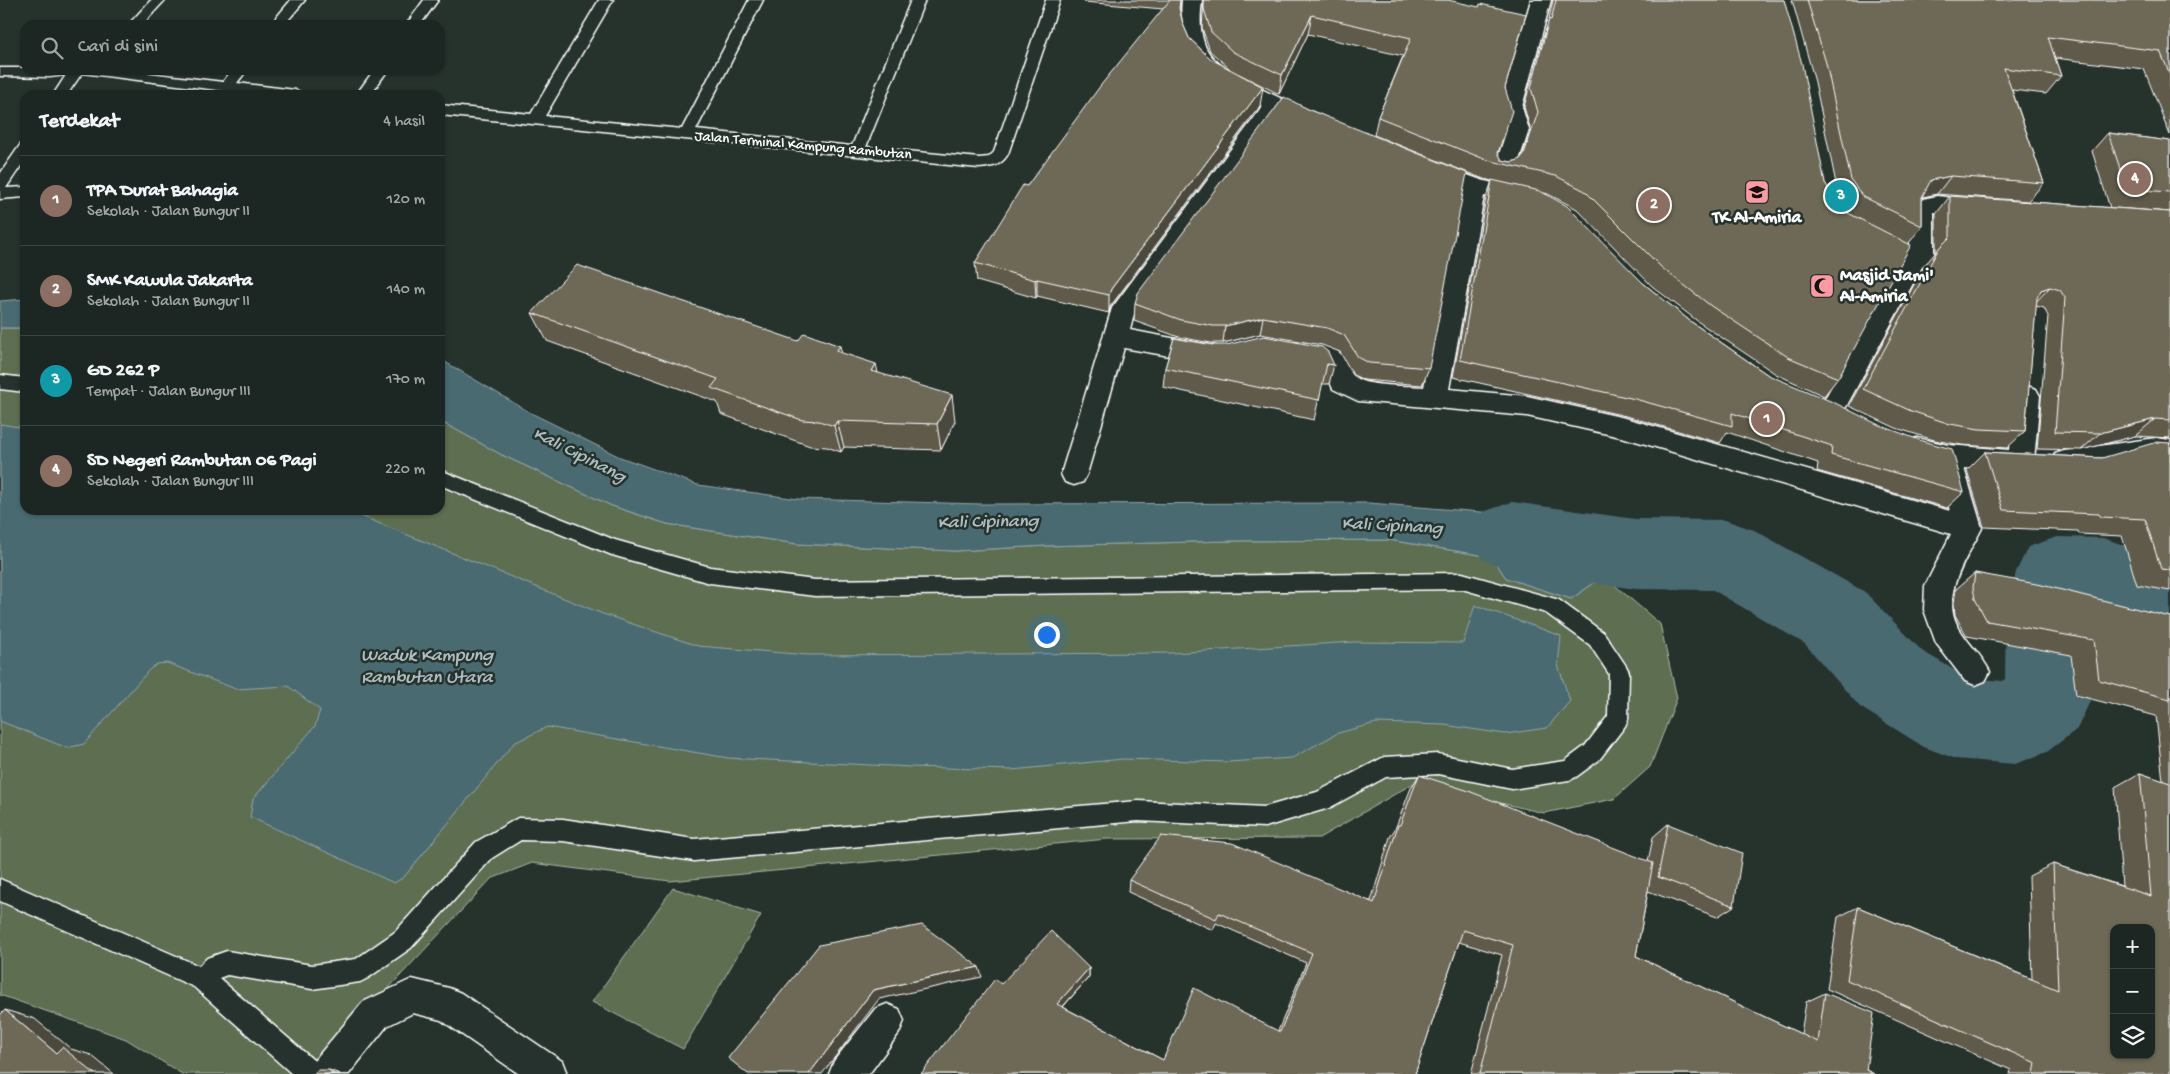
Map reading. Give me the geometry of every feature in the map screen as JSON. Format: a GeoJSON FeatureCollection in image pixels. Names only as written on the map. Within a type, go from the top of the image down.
{"type":"FeatureCollection","features":[{"type":"Feature","properties":{"kind":"street"},"geometry":{"type":"LineString","coordinates":[[1192,0],[1190,28],[1199,55],[1222,76],[1335,130]]}},
{"type":"Feature","properties":{"kind":"street"},"geometry":{"type":"LineString","coordinates":[[1504,172],[1518,130],[1518,124],[1512,114],[1511,107],[1541,0]]}},
{"type":"Feature","properties":{"kind":"street"},"geometry":{"type":"LineString","coordinates":[[1074,474],[1124,308],[1276,103]]}},
{"type":"Feature","properties":{"kind":"street"},"geometry":{"type":"LineString","coordinates":[[1414,162],[1475,186],[1540,201],[1547,205]]}},
{"type":"Feature","properties":{"kind":"street"},"geometry":{"type":"LineString","coordinates":[[1434,399],[1475,186]]}},
{"type":"Feature","properties":{"kind":"street"},"geometry":{"type":"LineString","coordinates":[[1807,400],[1840,415],[1914,259],[1922,254],[1922,215],[1926,206],[1937,204],[2001,210]]}},
{"type":"Feature","properties":{"kind":"street"},"geometry":{"type":"LineString","coordinates":[[1853,229],[1914,259]]}},
{"type":"Feature","properties":{"kind":"street"},"geometry":{"type":"LineString","coordinates":[[1116,337],[1211,354],[1230,352]]}},
{"type":"Feature","properties":{"kind":"street"},"geometry":{"type":"LineString","coordinates":[[1269,347],[1332,359],[1342,382],[1358,391],[1527,406],[1625,428],[1968,528]]}},
{"type":"Feature","properties":{"kind":"street"},"geometry":{"type":"LineString","coordinates":[[2021,461],[2029,374]]}},
{"type":"Feature","properties":{"kind":"street"},"geometry":{"type":"LineString","coordinates":[[1899,442],[1948,456],[2081,463],[2135,448],[2170,450]]}},
{"type":"Feature","properties":{"kind":"street"},"geometry":{"type":"LineString","coordinates":[[1948,456],[1968,528],[1939,586],[1938,610],[1946,634],[1975,672]]}},
{"type":"Feature","properties":{"kind":"street"},"geometry":{"type":"LineString","coordinates":[[328,1074],[375,1014],[412,996],[449,1006],[549,1074]]}},
{"type":"Feature","properties":{"kind":"street"},"geometry":{"type":"LineString","coordinates":[[847,1074],[887,1022]]}},
{"type":"Feature","properties":{"kind":"lane"},"geometry":{"type":"LineString","coordinates":[[140,20],[158,0]]}},
{"type":"Feature","properties":{"kind":"lane"},"geometry":{"type":"LineString","coordinates":[[281,20],[298,0]]}},
{"type":"Feature","properties":{"kind":"lane"},"geometry":{"type":"LineString","coordinates":[[417,20],[431,0]]}},
{"type":"Feature","properties":{"kind":"lane"},"geometry":{"type":"LineString","coordinates":[[534,120],[606,0]]}},
{"type":"Feature","properties":{"kind":"lane"},"geometry":{"type":"LineString","coordinates":[[686,135],[756,0]]}},
{"type":"Feature","properties":{"kind":"lane"},"geometry":{"type":"LineString","coordinates":[[857,151],[918,0]]}},
{"type":"Feature","properties":{"kind":"lane","name":"Jalan Terminal Kampung Rambutan"},"geometry":{"type":"LineString","coordinates":[[445,111],[979,163],[993,162],[1001,154],[1053,0]]}},
{"type":"Feature","properties":{"kind":"lane"},"geometry":{"type":"LineString","coordinates":[[0,72],[20,72]]}},
{"type":"Feature","properties":{"kind":"lane"},"geometry":{"type":"LineString","coordinates":[[63,90],[74,75]]}},
{"type":"Feature","properties":{"kind":"lane"},"geometry":{"type":"LineString","coordinates":[[130,75],[257,90]]}},
{"type":"Feature","properties":{"kind":"lane"},"geometry":{"type":"LineString","coordinates":[[226,86],[236,75]]}},
{"type":"Feature","properties":{"kind":"lane"},"geometry":{"type":"LineString","coordinates":[[367,90],[377,75]]}},
{"type":"Feature","properties":{"kind":"lane"},"geometry":{"type":"LineString","coordinates":[[0,186],[20,156]]}},
{"type":"Feature","properties":{"kind":"lane"},"geometry":{"type":"LineString","coordinates":[[0,194],[20,192]]}},
{"type":"Feature","properties":{"kind":"lane"},"geometry":{"type":"LineString","coordinates":[[0,382],[20,384]]}},
{"type":"Feature","properties":{"kind":"lane"},"geometry":{"type":"LineString","coordinates":[[202,978],[215,966],[227,963],[312,977],[360,970],[403,940],[484,850],[518,829],[563,830],[694,850],[1138,811],[1265,817],[1321,802],[1384,767],[1438,764],[1512,779],[1569,770],[1592,753],[1618,719],[1619,672],[1597,639],[1552,606],[1462,581],[815,588],[710,575],[612,547],[445,479]]}},
{"type":"Feature","properties":{"kind":"lane"},"geometry":{"type":"LineString","coordinates":[[0,890],[202,978],[310,1074]]}},
{"type":"Feature","properties":{"kind":"green space"},"geometry":{"type":"Polygon","coordinates":[[[0,328],[20,328],[20,515],[445,515],[445,424],[502,455],[612,506],[667,524],[797,544],[955,551],[1046,546],[1228,541],[1389,540],[1492,557],[1506,578],[1571,599],[1604,576],[1660,624],[1677,698],[1650,767],[1614,799],[1544,813],[1414,783],[1319,838],[1107,839],[670,881],[532,863],[491,879],[308,1074],[182,1074],[126,1039],[0,995],[0,328]]]}},
{"type":"Feature","properties":{"kind":"green space"},"geometry":{"type":"Polygon","coordinates":[[[673,888],[761,915],[683,1049],[592,1002],[673,888]]]}},
{"type":"Feature","properties":{"kind":"water"},"geometry":{"type":"Polygon","coordinates":[[[20,299],[20,328],[0,328],[0,301],[20,299]]]}},
{"type":"Feature","properties":{"kind":"water"},"geometry":{"type":"Polygon","coordinates":[[[445,362],[531,413],[620,457],[698,485],[798,499],[981,504],[1369,503],[1643,525],[1604,576],[1571,599],[1506,578],[1492,557],[1389,540],[1228,541],[1046,546],[955,551],[797,544],[667,524],[612,506],[502,455],[445,424],[445,362]]]}},
{"type":"Feature","properties":{"kind":"water","name":"Waduk Kampung Rambutan Utara"},"geometry":{"type":"Polygon","coordinates":[[[0,424],[20,427],[20,515],[358,515],[603,614],[698,646],[808,655],[1172,653],[1354,642],[1463,643],[1475,605],[1561,636],[1558,665],[1570,701],[1547,728],[1505,734],[1444,725],[1376,723],[1338,733],[1292,758],[1228,762],[1123,759],[1012,770],[728,758],[547,727],[514,743],[404,877],[394,883],[250,817],[253,799],[315,726],[320,710],[288,686],[236,689],[167,663],[157,664],[149,670],[84,744],[67,748],[0,721],[0,424]]]}},
{"type":"Feature","properties":{"kind":"building"},"geometry":{"type":"Polygon","coordinates":[[[1170,0],[1180,0],[1179,8],[1189,38],[1211,59],[1263,87],[1111,289],[1109,295],[1035,280],[975,263],[1023,185],[1027,186],[1101,85],[1170,0]]]}},
{"type":"Feature","properties":{"kind":"building"},"geometry":{"type":"Polygon","coordinates":[[[1204,0],[1448,0],[1479,7],[1480,4],[1526,14],[1505,88],[1512,111],[1498,153],[1502,160],[1511,162],[1519,160],[1524,154],[1538,112],[1531,88],[1549,19],[1551,20],[1556,0],[1784,0],[1802,64],[1825,183],[1844,211],[1911,245],[1838,378],[1788,357],[1711,306],[1662,268],[1585,191],[1556,176],[1487,160],[1378,117],[1411,38],[1312,15],[1282,75],[1233,52],[1211,32],[1204,9],[1204,0]]]}},
{"type":"Feature","properties":{"kind":"building"},"geometry":{"type":"Polygon","coordinates":[[[1807,0],[2170,0],[2170,75],[2160,51],[2048,37],[2061,76],[2004,68],[2044,183],[1951,176],[1931,180],[1922,197],[1922,226],[1862,196],[1851,180],[1826,63],[1807,0]]]}},
{"type":"Feature","properties":{"kind":"building"},"geometry":{"type":"Polygon","coordinates":[[[1284,97],[1312,111],[1467,173],[1429,368],[1369,363],[1358,357],[1344,335],[1327,328],[1263,317],[1225,326],[1213,326],[1181,320],[1135,303],[1138,293],[1284,97]]]}},
{"type":"Feature","properties":{"kind":"building"},"geometry":{"type":"Polygon","coordinates":[[[2108,133],[2170,141],[2170,192],[2127,189],[2108,133]]]}},
{"type":"Feature","properties":{"kind":"building"},"geometry":{"type":"Polygon","coordinates":[[[1492,180],[1540,191],[1567,206],[1643,283],[1690,321],[1768,375],[1835,403],[1879,425],[1922,441],[1952,449],[1964,492],[1831,455],[1832,446],[1732,413],[1732,426],[1635,399],[1460,360],[1492,180]]]}},
{"type":"Feature","properties":{"kind":"building"},"geometry":{"type":"Polygon","coordinates":[[[1950,196],[2170,212],[2170,420],[2155,419],[2100,433],[2055,432],[2065,298],[2060,290],[2050,287],[2041,290],[2037,298],[2025,431],[1979,429],[1950,424],[1911,411],[1863,389],[1939,248],[1950,237],[1950,196]]]}},
{"type":"Feature","properties":{"kind":"building"},"geometry":{"type":"Polygon","coordinates":[[[577,265],[798,341],[804,333],[840,346],[836,351],[876,364],[872,371],[952,395],[937,424],[837,421],[834,426],[819,421],[802,420],[711,388],[718,379],[532,313],[577,265]]]}},
{"type":"Feature","properties":{"kind":"building"},"geometry":{"type":"Polygon","coordinates":[[[1264,336],[1322,347],[1328,352],[1334,365],[1327,364],[1319,400],[1165,368],[1174,338],[1213,345],[1226,345],[1264,336]]]}},
{"type":"Feature","properties":{"kind":"building"},"geometry":{"type":"Polygon","coordinates":[[[2157,442],[2170,443],[2170,570],[2161,569],[2145,519],[2101,517],[2099,514],[2003,510],[1985,452],[2102,458],[2157,442]]]}},
{"type":"Feature","properties":{"kind":"building"},"geometry":{"type":"Polygon","coordinates":[[[1975,573],[2042,585],[2170,617],[2170,699],[2099,680],[2094,640],[1987,621],[1975,599],[1973,587],[1975,573]]]}},
{"type":"Feature","properties":{"kind":"building"},"geometry":{"type":"Polygon","coordinates":[[[2140,773],[2170,783],[2170,1074],[2034,1074],[2036,1063],[1847,980],[1858,907],[2058,990],[2053,864],[2151,896],[2140,773]]]}},
{"type":"Feature","properties":{"kind":"building"},"geometry":{"type":"Polygon","coordinates":[[[1419,775],[1466,790],[1653,863],[1636,956],[1818,1042],[1825,993],[1874,1013],[1866,1070],[1874,1074],[1480,1074],[1513,945],[1463,930],[1415,1074],[921,1074],[995,979],[1001,984],[1051,931],[1089,968],[1057,1004],[1163,1060],[1194,988],[1280,1032],[1312,953],[1219,913],[1216,919],[1129,880],[1161,836],[1232,843],[1374,903],[1398,825],[1400,825],[1419,775]]]}},
{"type":"Feature","properties":{"kind":"building"},"geometry":{"type":"Polygon","coordinates":[[[1668,824],[1742,853],[1734,906],[1658,877],[1668,824]]]}},
{"type":"Feature","properties":{"kind":"building"},"geometry":{"type":"Polygon","coordinates":[[[922,925],[979,967],[873,990],[809,1074],[748,1074],[728,1058],[819,945],[922,925]]]}},
{"type":"Feature","properties":{"kind":"building"},"geometry":{"type":"Polygon","coordinates":[[[5,1010],[56,1053],[62,1047],[95,1074],[0,1074],[0,1015],[5,1010]]]}},
{"type":"Feature","properties":{"kind":"building"},"geometry":{"type":"Polygon","coordinates":[[[317,1070],[329,1070],[334,1074],[314,1074],[317,1070]]]}},
{"type":"Feature","properties":{"kind":"waterway","name":"Kali Cipinang"},"geometry":{"type":"LineString","coordinates":[[1512,536],[1635,554],[1725,555],[1835,618],[1891,679],[1956,718],[2015,723],[2046,701],[2049,682],[2048,616],[2057,572],[2103,573],[2170,635]]}},
{"type":"Feature","properties":{"kind":"place","name":"SD Negeri Rambutan 06 Pagi"},"geometry":{"type":"Point","coordinates":[2135,179]}},
{"type":"Feature","properties":{"kind":"place","name":"TK Al-Amiria"},"geometry":{"type":"Point","coordinates":[1757,192]}},
{"type":"Feature","properties":{"kind":"place","name":"GD 262 P"},"geometry":{"type":"Point","coordinates":[1841,196]}},
{"type":"Feature","properties":{"kind":"place","name":"SMK Kawula Jakarta"},"geometry":{"type":"Point","coordinates":[1654,205]}},
{"type":"Feature","properties":{"kind":"place","name":"Masjid Jami' Al-Amiria"},"geometry":{"type":"Point","coordinates":[1822,286]}},
{"type":"Feature","properties":{"kind":"place","name":"TPA Durat Bahagia"},"geometry":{"type":"Point","coordinates":[1767,419]}}]}
